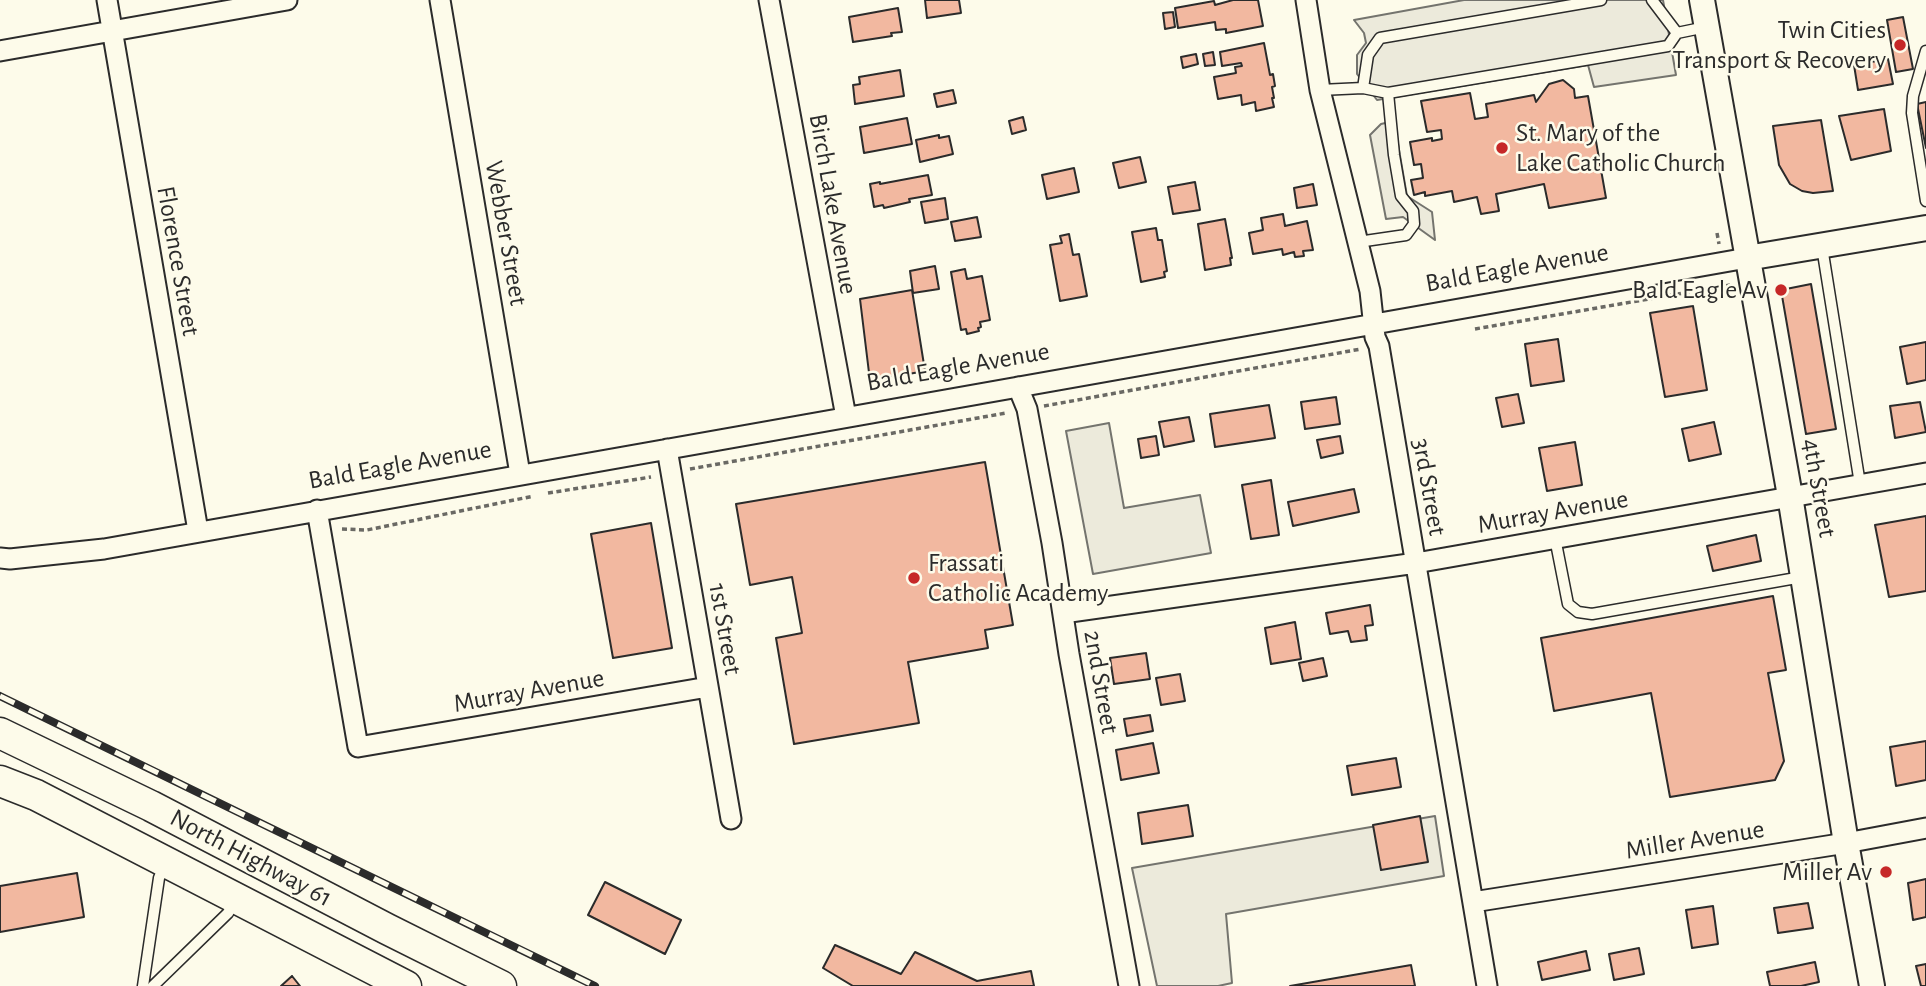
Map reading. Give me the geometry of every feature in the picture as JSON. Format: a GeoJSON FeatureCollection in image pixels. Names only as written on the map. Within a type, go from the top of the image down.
{"type":"FeatureCollection","features":[{"type":"Feature","properties":{"kind":"main road","name":"North Highway 61"},"geometry":{"type":"LineString","coordinates":[[0,733],[151,806],[501,986]]}},
{"type":"Feature","properties":{"kind":"main road","name":"North Highway 61"},"geometry":{"type":"LineString","coordinates":[[0,781],[36,795],[406,986]]}},
{"type":"Feature","properties":{"kind":"street","name":"Florence Street"},"geometry":{"type":"LineString","coordinates":[[107,0],[198,531]]}},
{"type":"Feature","properties":{"kind":"street"},"geometry":{"type":"LineString","coordinates":[[0,51],[287,0]]}},
{"type":"Feature","properties":{"kind":"street","name":"Webber Street"},"geometry":{"type":"LineString","coordinates":[[440,0],[520,474]]}},
{"type":"Feature","properties":{"kind":"street","name":"Birch Lake Avenue"},"geometry":{"type":"LineString","coordinates":[[769,0],[846,417]]}},
{"type":"Feature","properties":{"kind":"street","name":"3rd Street"},"geometry":{"type":"LineString","coordinates":[[1306,0],[1320,90],[1371,296],[1373,323],[1487,986]]}},
{"type":"Feature","properties":{"kind":"street","name":"4th Street"},"geometry":{"type":"LineString","coordinates":[[1702,0],[1804,577],[1846,843],[1872,986]]}},
{"type":"Feature","properties":{"kind":"street","name":"Bald Eagle Avenue"},"geometry":{"type":"LineString","coordinates":[[0,558],[104,549],[1373,323],[1926,228]]}},
{"type":"Feature","properties":{"kind":"street","name":"2nd Street"},"geometry":{"type":"LineString","coordinates":[[1018,387],[1027,409],[1129,986]]}},
{"type":"Feature","properties":{"kind":"street","name":"1st Street"},"geometry":{"type":"LineString","coordinates":[[667,449],[731,819]]}},
{"type":"Feature","properties":{"kind":"street","name":"Murray Avenue"},"geometry":{"type":"LineString","coordinates":[[1063,613],[1416,563],[1926,473]]}},
{"type":"Feature","properties":{"kind":"street","name":"Murray Avenue"},"geometry":{"type":"LineString","coordinates":[[317,510],[358,747],[708,687]]}},
{"type":"Feature","properties":{"kind":"street","name":"Miller Avenue"},"geometry":{"type":"LineString","coordinates":[[1473,902],[1926,828]]}},
{"type":"Feature","properties":{"kind":"lane"},"geometry":{"type":"LineString","coordinates":[[1363,88],[1368,55],[1380,38],[1601,0]]}},
{"type":"Feature","properties":{"kind":"lane"},"geometry":{"type":"LineString","coordinates":[[1651,0],[1677,33]]}},
{"type":"Feature","properties":{"kind":"lane"},"geometry":{"type":"LineString","coordinates":[[1320,90],[1363,88],[1388,93],[1668,46],[1677,33],[1707,27]]}},
{"type":"Feature","properties":{"kind":"lane"},"geometry":{"type":"LineString","coordinates":[[1926,51],[1913,96],[1912,113],[1926,201]]}},
{"type":"Feature","properties":{"kind":"lane"},"geometry":{"type":"LineString","coordinates":[[1358,242],[1406,235],[1414,224],[1413,211],[1401,196],[1388,93]]}},
{"type":"Feature","properties":{"kind":"lane"},"geometry":{"type":"LineString","coordinates":[[1822,246],[1860,484]]}},
{"type":"Feature","properties":{"kind":"lane"},"geometry":{"type":"LineString","coordinates":[[1555,538],[1568,604],[1578,612],[1592,614],[1804,577]]}},
{"type":"Feature","properties":{"kind":"lane"},"geometry":{"type":"LineString","coordinates":[[143,986],[159,878],[166,862]]}},
{"type":"Feature","properties":{"kind":"lane"},"geometry":{"type":"LineString","coordinates":[[153,986],[228,913],[235,898]]}},
{"type":"Feature","properties":{"kind":"shaded area"},"geometry":{"type":"Polygon","coordinates":[[[1464,0],[1663,0],[1676,75],[1594,87],[1588,65],[1377,100],[1357,74],[1357,55],[1366,43],[1364,33],[1354,20],[1464,0]]]}},
{"type":"Feature","properties":{"kind":"shaded area"},"geometry":{"type":"Polygon","coordinates":[[[1394,121],[1407,196],[1432,212],[1435,240],[1403,217],[1386,219],[1370,135],[1381,124],[1394,121]]]}},
{"type":"Feature","properties":{"kind":"shaded area"},"geometry":{"type":"Polygon","coordinates":[[[1109,423],[1124,508],[1200,495],[1211,553],[1093,574],[1066,431],[1109,423]]]}},
{"type":"Feature","properties":{"kind":"shaded area"},"geometry":{"type":"Polygon","coordinates":[[[1435,816],[1444,876],[1226,914],[1232,983],[1218,986],[1157,986],[1132,868],[1435,816]]]}},
{"type":"Feature","properties":{"kind":"building"},"geometry":{"type":"Polygon","coordinates":[[[925,0],[959,0],[961,13],[927,18],[925,0]]]}},
{"type":"Feature","properties":{"kind":"building"},"geometry":{"type":"Polygon","coordinates":[[[1233,0],[1258,0],[1263,26],[1226,33],[1226,29],[1216,30],[1215,22],[1178,28],[1175,8],[1214,1],[1215,5],[1233,0]]]}},
{"type":"Feature","properties":{"kind":"building"},"geometry":{"type":"Polygon","coordinates":[[[898,8],[902,32],[853,42],[849,17],[898,8]]]}},
{"type":"Feature","properties":{"kind":"building"},"geometry":{"type":"Polygon","coordinates":[[[1173,12],[1175,27],[1165,29],[1163,13],[1173,12]]]}},
{"type":"Feature","properties":{"kind":"building","name":"Twin Cities Transport & Recovery"},"geometry":{"type":"Polygon","coordinates":[[[1903,17],[1913,69],[1896,72],[1887,20],[1903,17]]]}},
{"type":"Feature","properties":{"kind":"building"},"geometry":{"type":"Polygon","coordinates":[[[1264,43],[1270,75],[1273,74],[1275,86],[1272,87],[1274,107],[1256,111],[1255,102],[1242,105],[1241,95],[1218,99],[1214,77],[1236,73],[1235,67],[1242,66],[1241,63],[1222,66],[1220,52],[1264,43]]]}},
{"type":"Feature","properties":{"kind":"building"},"geometry":{"type":"Polygon","coordinates":[[[1213,52],[1215,65],[1205,66],[1203,54],[1213,52]]]}},
{"type":"Feature","properties":{"kind":"building"},"geometry":{"type":"Polygon","coordinates":[[[1196,54],[1198,64],[1183,68],[1181,57],[1196,54]]]}},
{"type":"Feature","properties":{"kind":"building"},"geometry":{"type":"Polygon","coordinates":[[[1888,59],[1893,84],[1858,90],[1854,65],[1888,59]]]}},
{"type":"Feature","properties":{"kind":"building"},"geometry":{"type":"Polygon","coordinates":[[[900,70],[904,96],[855,104],[853,85],[860,84],[859,77],[900,70]]]}},
{"type":"Feature","properties":{"kind":"building"},"geometry":{"type":"Polygon","coordinates":[[[1563,80],[1574,89],[1575,98],[1588,96],[1606,198],[1549,208],[1544,184],[1496,194],[1499,211],[1481,214],[1477,197],[1454,202],[1452,191],[1425,196],[1425,192],[1414,195],[1411,180],[1423,178],[1421,164],[1414,165],[1410,142],[1442,139],[1441,130],[1427,132],[1421,101],[1470,93],[1475,119],[1488,117],[1486,104],[1534,95],[1536,102],[1549,84],[1563,80]]]}},
{"type":"Feature","properties":{"kind":"building"},"geometry":{"type":"Polygon","coordinates":[[[953,90],[956,103],[937,107],[934,94],[953,90]]]}},
{"type":"Feature","properties":{"kind":"building"},"geometry":{"type":"Polygon","coordinates":[[[1926,102],[1926,148],[1917,104],[1926,102]]]}},
{"type":"Feature","properties":{"kind":"building"},"geometry":{"type":"Polygon","coordinates":[[[1884,109],[1891,151],[1851,160],[1839,116],[1884,109]]]}},
{"type":"Feature","properties":{"kind":"building"},"geometry":{"type":"Polygon","coordinates":[[[1023,117],[1026,130],[1012,134],[1009,121],[1023,117]]]}},
{"type":"Feature","properties":{"kind":"building"},"geometry":{"type":"Polygon","coordinates":[[[907,118],[912,144],[864,153],[860,127],[907,118]]]}},
{"type":"Feature","properties":{"kind":"building"},"geometry":{"type":"Polygon","coordinates":[[[1821,120],[1833,191],[1802,191],[1790,184],[1779,165],[1773,126],[1821,120]]]}},
{"type":"Feature","properties":{"kind":"building"},"geometry":{"type":"Polygon","coordinates":[[[939,135],[939,138],[949,136],[953,154],[920,162],[916,140],[939,135]]]}},
{"type":"Feature","properties":{"kind":"building"},"geometry":{"type":"Polygon","coordinates":[[[1140,157],[1146,182],[1119,188],[1113,163],[1140,157]]]}},
{"type":"Feature","properties":{"kind":"building"},"geometry":{"type":"Polygon","coordinates":[[[1074,168],[1079,192],[1047,199],[1042,175],[1074,168]]]}},
{"type":"Feature","properties":{"kind":"building"},"geometry":{"type":"Polygon","coordinates":[[[928,175],[932,195],[909,199],[910,202],[884,208],[883,205],[874,207],[870,184],[928,175]]]}},
{"type":"Feature","properties":{"kind":"building"},"geometry":{"type":"Polygon","coordinates":[[[1195,182],[1200,210],[1173,214],[1168,187],[1195,182]]]}},
{"type":"Feature","properties":{"kind":"building"},"geometry":{"type":"Polygon","coordinates":[[[1313,184],[1317,205],[1297,208],[1294,188],[1313,184]]]}},
{"type":"Feature","properties":{"kind":"building"},"geometry":{"type":"Polygon","coordinates":[[[945,198],[948,219],[925,223],[921,202],[945,198]]]}},
{"type":"Feature","properties":{"kind":"building"},"geometry":{"type":"Polygon","coordinates":[[[1283,214],[1285,226],[1307,221],[1313,250],[1303,251],[1304,256],[1295,257],[1294,252],[1283,255],[1282,249],[1253,254],[1249,233],[1263,230],[1261,218],[1283,214]]]}},
{"type":"Feature","properties":{"kind":"building"},"geometry":{"type":"Polygon","coordinates":[[[977,217],[981,237],[955,241],[951,222],[977,217]]]}},
{"type":"Feature","properties":{"kind":"building"},"geometry":{"type":"Polygon","coordinates":[[[1225,219],[1231,265],[1205,270],[1198,224],[1225,219]]]}},
{"type":"Feature","properties":{"kind":"building"},"geometry":{"type":"Polygon","coordinates":[[[1156,228],[1158,240],[1162,240],[1167,271],[1164,272],[1165,277],[1141,282],[1132,232],[1156,228]]]}},
{"type":"Feature","properties":{"kind":"building"},"geometry":{"type":"Polygon","coordinates":[[[1069,234],[1073,255],[1079,254],[1087,296],[1060,301],[1050,245],[1062,243],[1060,236],[1069,234]]]}},
{"type":"Feature","properties":{"kind":"building"},"geometry":{"type":"Polygon","coordinates":[[[935,266],[939,289],[913,293],[910,271],[935,266]]]}},
{"type":"Feature","properties":{"kind":"building"},"geometry":{"type":"Polygon","coordinates":[[[965,269],[967,279],[982,276],[990,320],[980,322],[979,331],[967,334],[966,329],[961,330],[951,272],[965,269]]]}},
{"type":"Feature","properties":{"kind":"building"},"geometry":{"type":"Polygon","coordinates":[[[1811,284],[1836,429],[1806,434],[1781,290],[1811,284]]]}},
{"type":"Feature","properties":{"kind":"building"},"geometry":{"type":"Polygon","coordinates":[[[912,290],[925,371],[870,381],[860,299],[912,290]]]}},
{"type":"Feature","properties":{"kind":"building"},"geometry":{"type":"Polygon","coordinates":[[[1693,306],[1707,390],[1665,397],[1650,313],[1693,306]]]}},
{"type":"Feature","properties":{"kind":"building"},"geometry":{"type":"Polygon","coordinates":[[[1558,339],[1564,381],[1531,386],[1525,344],[1558,339]]]}},
{"type":"Feature","properties":{"kind":"building"},"geometry":{"type":"Polygon","coordinates":[[[1926,342],[1926,380],[1907,384],[1900,347],[1926,342]]]}},
{"type":"Feature","properties":{"kind":"building"},"geometry":{"type":"Polygon","coordinates":[[[1518,394],[1524,423],[1502,427],[1496,398],[1518,394]]]}},
{"type":"Feature","properties":{"kind":"building"},"geometry":{"type":"Polygon","coordinates":[[[1336,397],[1340,424],[1305,429],[1301,402],[1336,397]]]}},
{"type":"Feature","properties":{"kind":"building"},"geometry":{"type":"Polygon","coordinates":[[[1920,402],[1926,432],[1895,438],[1890,406],[1920,402]]]}},
{"type":"Feature","properties":{"kind":"building"},"geometry":{"type":"Polygon","coordinates":[[[1269,405],[1275,438],[1215,447],[1210,414],[1269,405]]]}},
{"type":"Feature","properties":{"kind":"building"},"geometry":{"type":"Polygon","coordinates":[[[1189,417],[1194,441],[1164,447],[1159,422],[1189,417]]]}},
{"type":"Feature","properties":{"kind":"building"},"geometry":{"type":"Polygon","coordinates":[[[1714,422],[1721,454],[1689,461],[1682,429],[1714,422]]]}},
{"type":"Feature","properties":{"kind":"building"},"geometry":{"type":"Polygon","coordinates":[[[1156,436],[1159,455],[1141,458],[1138,439],[1156,436]]]}},
{"type":"Feature","properties":{"kind":"building"},"geometry":{"type":"Polygon","coordinates":[[[1340,436],[1343,453],[1321,458],[1317,440],[1340,436]]]}},
{"type":"Feature","properties":{"kind":"building"},"geometry":{"type":"Polygon","coordinates":[[[1575,442],[1582,485],[1547,491],[1539,448],[1575,442]]]}},
{"type":"Feature","properties":{"kind":"building"},"geometry":{"type":"Polygon","coordinates":[[[985,462],[1013,625],[985,630],[988,648],[908,662],[919,723],[794,744],[776,638],[802,633],[792,577],[750,585],[736,504],[985,462]]]}},
{"type":"Feature","properties":{"kind":"building"},"geometry":{"type":"Polygon","coordinates":[[[1271,480],[1279,535],[1251,539],[1242,485],[1271,480]]]}},
{"type":"Feature","properties":{"kind":"building"},"geometry":{"type":"Polygon","coordinates":[[[1354,489],[1359,512],[1293,526],[1288,502],[1354,489]]]}},
{"type":"Feature","properties":{"kind":"building"},"geometry":{"type":"Polygon","coordinates":[[[1926,516],[1926,591],[1889,597],[1875,525],[1926,516]]]}},
{"type":"Feature","properties":{"kind":"building"},"geometry":{"type":"Polygon","coordinates":[[[651,523],[672,648],[613,658],[591,534],[651,523]]]}},
{"type":"Feature","properties":{"kind":"building"},"geometry":{"type":"Polygon","coordinates":[[[1756,535],[1761,561],[1713,571],[1707,546],[1756,535]]]}},
{"type":"Feature","properties":{"kind":"building"},"geometry":{"type":"Polygon","coordinates":[[[1773,596],[1786,670],[1768,673],[1784,761],[1775,780],[1670,797],[1651,693],[1554,711],[1541,638],[1773,596]]]}},
{"type":"Feature","properties":{"kind":"building"},"geometry":{"type":"Polygon","coordinates":[[[1370,605],[1373,625],[1365,626],[1367,640],[1351,642],[1348,631],[1330,634],[1326,613],[1370,605]]]}},
{"type":"Feature","properties":{"kind":"building"},"geometry":{"type":"Polygon","coordinates":[[[1295,622],[1301,659],[1271,664],[1265,628],[1295,622]]]}},
{"type":"Feature","properties":{"kind":"building"},"geometry":{"type":"Polygon","coordinates":[[[1146,653],[1150,679],[1114,684],[1110,658],[1146,653]]]}},
{"type":"Feature","properties":{"kind":"building"},"geometry":{"type":"Polygon","coordinates":[[[1323,658],[1327,676],[1303,681],[1299,663],[1323,658]]]}},
{"type":"Feature","properties":{"kind":"building"},"geometry":{"type":"Polygon","coordinates":[[[1180,674],[1185,701],[1161,705],[1156,678],[1180,674]]]}},
{"type":"Feature","properties":{"kind":"building"},"geometry":{"type":"Polygon","coordinates":[[[1150,715],[1153,731],[1127,736],[1124,719],[1150,715]]]}},
{"type":"Feature","properties":{"kind":"building"},"geometry":{"type":"Polygon","coordinates":[[[1926,741],[1926,780],[1896,786],[1890,747],[1926,741]]]}},
{"type":"Feature","properties":{"kind":"building"},"geometry":{"type":"Polygon","coordinates":[[[1153,743],[1159,773],[1121,780],[1116,750],[1153,743]]]}},
{"type":"Feature","properties":{"kind":"building"},"geometry":{"type":"Polygon","coordinates":[[[1396,758],[1401,787],[1352,795],[1347,766],[1396,758]]]}},
{"type":"Feature","properties":{"kind":"building"},"geometry":{"type":"Polygon","coordinates":[[[1188,805],[1193,836],[1142,844],[1138,813],[1188,805]]]}},
{"type":"Feature","properties":{"kind":"building"},"geometry":{"type":"Polygon","coordinates":[[[1420,816],[1428,862],[1381,870],[1373,825],[1420,816]]]}},
{"type":"Feature","properties":{"kind":"building"},"geometry":{"type":"Polygon","coordinates":[[[77,873],[84,917],[0,932],[0,886],[77,873]]]}},
{"type":"Feature","properties":{"kind":"building"},"geometry":{"type":"Polygon","coordinates":[[[1926,879],[1926,917],[1913,920],[1908,883],[1926,879]]]}},
{"type":"Feature","properties":{"kind":"building"},"geometry":{"type":"Polygon","coordinates":[[[605,882],[681,920],[665,954],[588,915],[605,882]]]}},
{"type":"Feature","properties":{"kind":"building"},"geometry":{"type":"Polygon","coordinates":[[[1808,903],[1813,928],[1778,933],[1774,908],[1808,903]]]}},
{"type":"Feature","properties":{"kind":"building"},"geometry":{"type":"Polygon","coordinates":[[[1713,906],[1718,944],[1692,948],[1686,910],[1713,906]]]}},
{"type":"Feature","properties":{"kind":"building"},"geometry":{"type":"Polygon","coordinates":[[[835,945],[901,974],[915,952],[977,981],[1031,971],[1034,986],[853,986],[823,968],[835,945]]]}},
{"type":"Feature","properties":{"kind":"building"},"geometry":{"type":"Polygon","coordinates":[[[1639,948],[1644,974],[1614,980],[1609,954],[1639,948]]]}},
{"type":"Feature","properties":{"kind":"building"},"geometry":{"type":"Polygon","coordinates":[[[1586,951],[1590,970],[1542,980],[1538,962],[1586,951]]]}},
{"type":"Feature","properties":{"kind":"building"},"geometry":{"type":"Polygon","coordinates":[[[1815,962],[1819,982],[1801,986],[1770,986],[1767,972],[1815,962]]]}},
{"type":"Feature","properties":{"kind":"building"},"geometry":{"type":"Polygon","coordinates":[[[1926,964],[1926,986],[1921,986],[1916,966],[1926,964]]]}},
{"type":"Feature","properties":{"kind":"building"},"geometry":{"type":"Polygon","coordinates":[[[1411,965],[1415,986],[1290,986],[1411,965]]]}},
{"type":"Feature","properties":{"kind":"building"},"geometry":{"type":"Polygon","coordinates":[[[292,976],[300,986],[281,986],[292,976]]]}},
{"type":"Feature","properties":{"kind":"railway"},"geometry":{"type":"LineString","coordinates":[[0,696],[595,986]]}},
{"type":"Feature","properties":{"kind":"place","name":"Twin Cities Transport & Recovery"},"geometry":{"type":"Point","coordinates":[1900,45]}},
{"type":"Feature","properties":{"kind":"place","name":"St. Mary of the Lake Catholic Church"},"geometry":{"type":"Point","coordinates":[1502,148]}},
{"type":"Feature","properties":{"kind":"place","name":"Bald Eagle Av"},"geometry":{"type":"Point","coordinates":[1781,290]}},
{"type":"Feature","properties":{"kind":"place","name":"Frassati Catholic Academy"},"geometry":{"type":"Point","coordinates":[914,578]}},
{"type":"Feature","properties":{"kind":"place","name":"Miller Av"},"geometry":{"type":"Point","coordinates":[1886,872]}}]}
